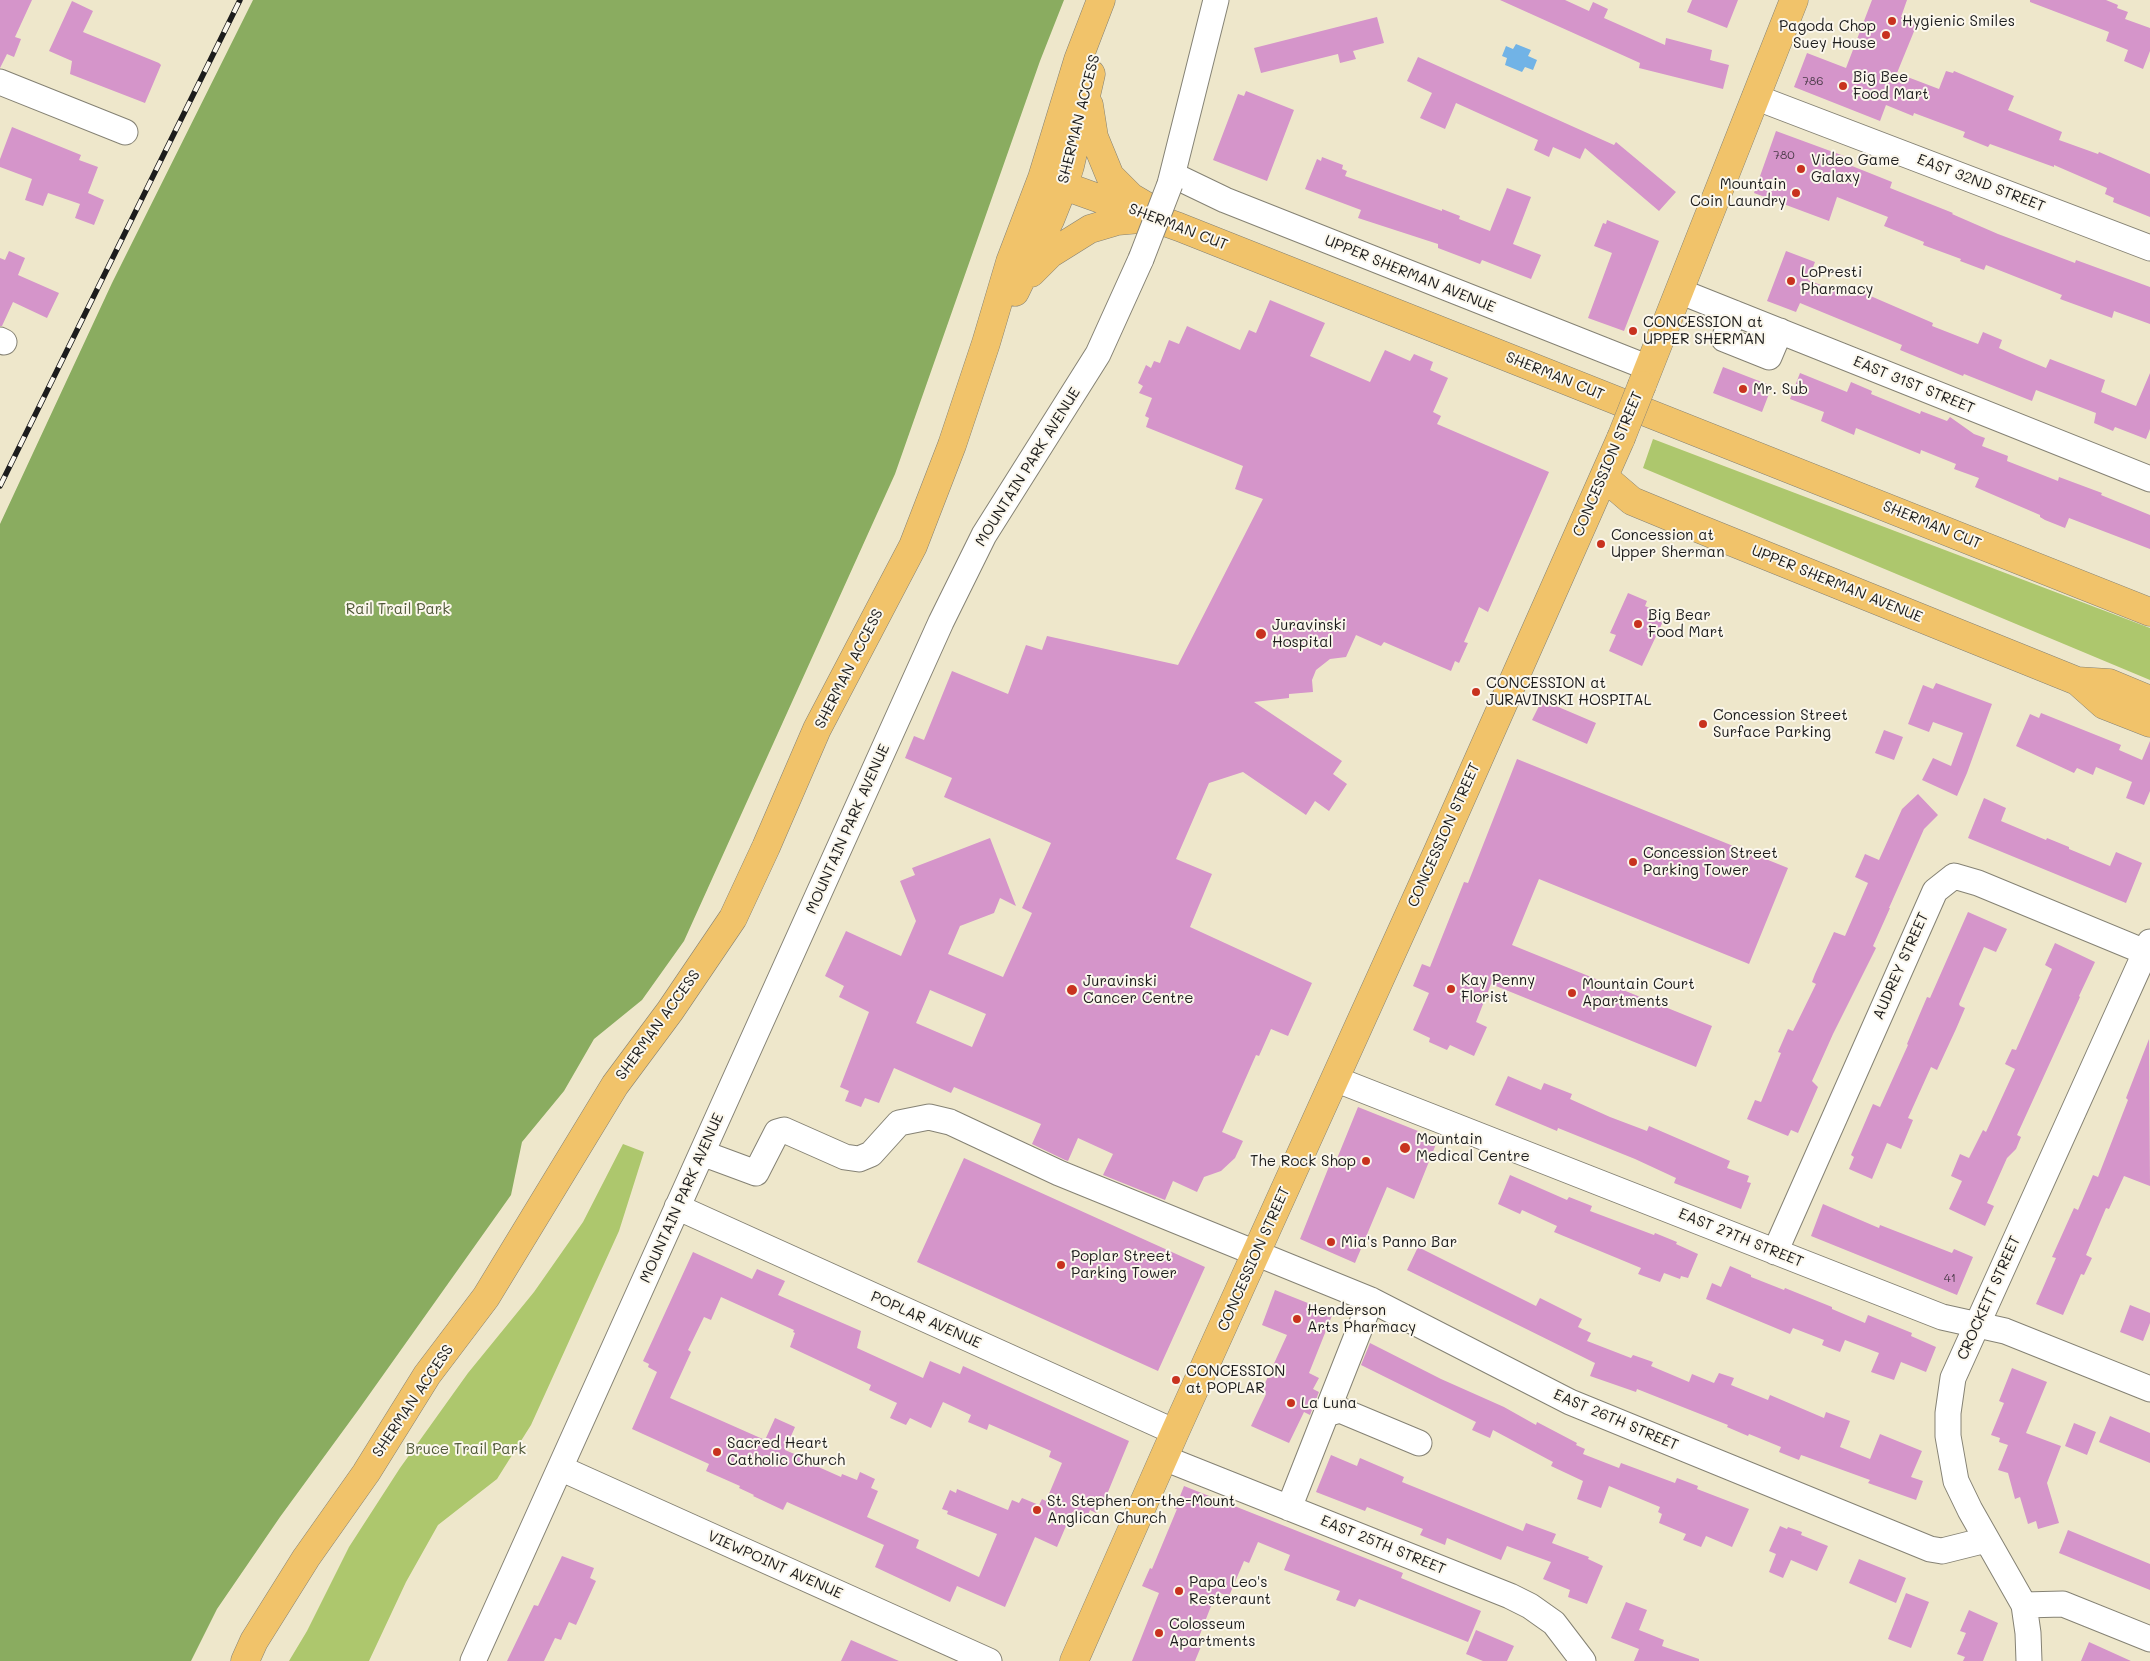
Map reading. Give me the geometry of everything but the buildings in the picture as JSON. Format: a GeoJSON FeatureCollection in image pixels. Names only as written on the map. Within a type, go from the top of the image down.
{"type":"FeatureCollection","features":[{"type":"Feature","properties":{"kind":"main road","name":"SHERMAN ACCESS"},"geometry":{"type":"LineString","coordinates":[[986,343],[1003,317],[1050,220],[1053,182],[1078,60],[1101,0]]}},
{"type":"Feature","properties":{"kind":"main road","name":"SHERMAN ACCESS"},"geometry":{"type":"LineString","coordinates":[[245,1661],[254,1641],[306,1558],[366,1473],[427,1375],[486,1297],[615,1085],[670,1011],[732,918],[766,847],[817,729],[913,546],[952,444],[986,343],[1010,262],[1053,182],[1070,166],[1101,31],[1112,0]]}},
{"type":"Feature","properties":{"kind":"main road","name":"CONCESSION STREET"},"geometry":{"type":"LineString","coordinates":[[1074,1661],[1175,1432],[1437,854],[1621,438],[1794,0]]}},
{"type":"Feature","properties":{"kind":"main road"},"geometry":{"type":"LineString","coordinates":[[1091,72],[1089,106],[1094,137],[1110,176],[1131,196],[1180,227]]}},
{"type":"Feature","properties":{"kind":"main road","name":"SHERMAN CUT"},"geometry":{"type":"LineString","coordinates":[[1053,182],[1180,227],[2150,612]]}},
{"type":"Feature","properties":{"kind":"main road"},"geometry":{"type":"LineString","coordinates":[[1016,290],[1050,254],[1090,229],[1117,221],[1140,219],[1180,227]]}},
{"type":"Feature","properties":{"kind":"main road","name":"UPPER SHERMAN AVENUE"},"geometry":{"type":"LineString","coordinates":[[1604,477],[1632,501],[2077,681],[2109,683],[2150,700]]}},
{"type":"Feature","properties":{"kind":"main road","name":"UPPER SHERMAN AVENUE"},"geometry":{"type":"LineString","coordinates":[[2077,681],[2104,705],[2150,723]]}},
{"type":"Feature","properties":{"kind":"street","name":"MOUNTAIN PARK AVENUE"},"geometry":{"type":"LineString","coordinates":[[473,1661],[968,565],[1019,478],[1098,354],[1141,259],[1172,180],[1216,0]]}},
{"type":"Feature","properties":{"kind":"street"},"geometry":{"type":"LineString","coordinates":[[0,82],[125,132]]}},
{"type":"Feature","properties":{"kind":"street","name":"EAST 32ND STREET"},"geometry":{"type":"LineString","coordinates":[[1755,97],[2150,248]]}},
{"type":"Feature","properties":{"kind":"street","name":"UPPER SHERMAN AVENUE"},"geometry":{"type":"LineString","coordinates":[[1172,180],[1225,200],[1646,376]]}},
{"type":"Feature","properties":{"kind":"street","name":"EAST 31ST STREET"},"geometry":{"type":"LineString","coordinates":[[1679,291],[2150,479]]}},
{"type":"Feature","properties":{"kind":"street","name":"AUDREY STREET"},"geometry":{"type":"LineString","coordinates":[[1774,1252],[1935,891],[1954,876],[1978,883],[2148,947]]}},
{"type":"Feature","properties":{"kind":"street","name":"CROCKETT STREET"},"geometry":{"type":"LineString","coordinates":[[2029,1661],[2024,1605],[1986,1540],[1956,1481],[1948,1436],[1948,1413],[1953,1378],[2148,947]]}},
{"type":"Feature","properties":{"kind":"street","name":"EAST 27TH STREET"},"geometry":{"type":"LineString","coordinates":[[1335,1079],[1942,1317],[2005,1332],[2150,1389]]}},
{"type":"Feature","properties":{"kind":"street","name":"EAST 26TH STREET"},"geometry":{"type":"LineString","coordinates":[[702,1153],[756,1173],[777,1132],[784,1130],[845,1157],[859,1159],[871,1154],[899,1123],[929,1117],[950,1122],[1059,1173],[1371,1300],[1570,1402],[1930,1549],[1942,1551],[1986,1540]]}},
{"type":"Feature","properties":{"kind":"street","name":"POPLAR AVENUE"},"geometry":{"type":"LineString","coordinates":[[677,1207],[1175,1432]]}},
{"type":"Feature","properties":{"kind":"street"},"geometry":{"type":"LineString","coordinates":[[1289,1508],[1371,1300]]}},
{"type":"Feature","properties":{"kind":"street"},"geometry":{"type":"LineString","coordinates":[[1326,1414],[1340,1410],[1420,1443]]}},
{"type":"Feature","properties":{"kind":"street","name":"EAST 25TH STREET"},"geometry":{"type":"LineString","coordinates":[[1164,1458],[1510,1596],[1530,1606],[1554,1624],[1583,1661]]}},
{"type":"Feature","properties":{"kind":"street","name":"VIEWPOINT AVENUE"},"geometry":{"type":"LineString","coordinates":[[560,1468],[990,1661]]}},
{"type":"Feature","properties":{"kind":"street"},"geometry":{"type":"LineString","coordinates":[[2024,1605],[2063,1604],[2150,1639]]}},
{"type":"Feature","properties":{"kind":"green space","name":"Rail Trail Park"},"geometry":{"type":"Polygon","coordinates":[[[253,0],[1064,0],[1040,61],[895,474],[684,941],[642,1000],[594,1039],[564,1091],[522,1142],[511,1195],[280,1517],[217,1609],[191,1661],[0,1661],[0,524],[112,283],[253,0]]]}},
{"type":"Feature","properties":{"kind":"green space"},"geometry":{"type":"Polygon","coordinates":[[[1653,439],[2150,628],[2150,680],[1643,468],[1653,439]]]}},
{"type":"Feature","properties":{"kind":"green space","name":"Bruce Trail Park"},"geometry":{"type":"Polygon","coordinates":[[[623,1144],[644,1152],[619,1231],[531,1425],[497,1479],[438,1525],[406,1582],[369,1661],[289,1661],[307,1631],[349,1547],[400,1468],[468,1373],[534,1292],[583,1222],[623,1144]]]}},
{"type":"Feature","properties":{"kind":"water"},"geometry":{"type":"Polygon","coordinates":[[[1516,44],[1531,50],[1528,56],[1537,60],[1533,70],[1525,67],[1522,72],[1505,65],[1507,58],[1502,56],[1506,46],[1513,49],[1516,44]]]}},
{"type":"Feature","properties":{"kind":"railway"},"geometry":{"type":"LineString","coordinates":[[0,486],[240,0]]}},
{"type":"Feature","properties":{"kind":"place","name":"Hygienic Smiles"},"geometry":{"type":"Point","coordinates":[1892,21]}},
{"type":"Feature","properties":{"kind":"place","name":"Pagoda Chop Suey House"},"geometry":{"type":"Point","coordinates":[1886,35]}},
{"type":"Feature","properties":{"kind":"place","name":"Big Bee Food Mart"},"geometry":{"type":"Point","coordinates":[1843,86]}},
{"type":"Feature","properties":{"kind":"place","name":"Video Game Galaxy"},"geometry":{"type":"Point","coordinates":[1801,169]}},
{"type":"Feature","properties":{"kind":"place","name":"Mountain Coin Laundry"},"geometry":{"type":"Point","coordinates":[1796,193]}},
{"type":"Feature","properties":{"kind":"place","name":"LoPresti Pharmacy"},"geometry":{"type":"Point","coordinates":[1791,281]}},
{"type":"Feature","properties":{"kind":"place","name":"CONCESSION at UPPER SHERMAN"},"geometry":{"type":"Point","coordinates":[1633,331]}},
{"type":"Feature","properties":{"kind":"place","name":"Mr. Sub"},"geometry":{"type":"Point","coordinates":[1743,389]}},
{"type":"Feature","properties":{"kind":"place","name":"Concession at Upper Sherman"},"geometry":{"type":"Point","coordinates":[1601,544]}},
{"type":"Feature","properties":{"kind":"place","name":"Big Bear Food Mart"},"geometry":{"type":"Point","coordinates":[1638,624]}},
{"type":"Feature","properties":{"kind":"place","name":"Juravinski Hospital"},"geometry":{"type":"Point","coordinates":[1261,634]}},
{"type":"Feature","properties":{"kind":"place","name":"CONCESSION at JURAVINSKI HOSPITAL"},"geometry":{"type":"Point","coordinates":[1476,692]}},
{"type":"Feature","properties":{"kind":"place","name":"Concession Street Surface Parking"},"geometry":{"type":"Point","coordinates":[1703,724]}},
{"type":"Feature","properties":{"kind":"place","name":"Concession Street Parking Tower"},"geometry":{"type":"Point","coordinates":[1633,862]}},
{"type":"Feature","properties":{"kind":"place","name":"Kay Penny Florist"},"geometry":{"type":"Point","coordinates":[1451,989]}},
{"type":"Feature","properties":{"kind":"place","name":"Juravinski Cancer Centre"},"geometry":{"type":"Point","coordinates":[1072,990]}},
{"type":"Feature","properties":{"kind":"place","name":"Mountain Court Apartments"},"geometry":{"type":"Point","coordinates":[1572,993]}},
{"type":"Feature","properties":{"kind":"place","name":"Mountain Medical Centre"},"geometry":{"type":"Point","coordinates":[1405,1148]}},
{"type":"Feature","properties":{"kind":"place","name":"The Rock Shop"},"geometry":{"type":"Point","coordinates":[1366,1161]}},
{"type":"Feature","properties":{"kind":"place","name":"Mia's Panno Bar"},"geometry":{"type":"Point","coordinates":[1331,1242]}},
{"type":"Feature","properties":{"kind":"place","name":"Poplar Street Parking Tower"},"geometry":{"type":"Point","coordinates":[1061,1265]}},
{"type":"Feature","properties":{"kind":"place","name":"Henderson Arts Pharmacy"},"geometry":{"type":"Point","coordinates":[1297,1319]}},
{"type":"Feature","properties":{"kind":"place","name":"CONCESSION at POPLAR"},"geometry":{"type":"Point","coordinates":[1176,1380]}},
{"type":"Feature","properties":{"kind":"place","name":"La Luna"},"geometry":{"type":"Point","coordinates":[1291,1403]}},
{"type":"Feature","properties":{"kind":"place","name":"Sacred Heart Catholic Church"},"geometry":{"type":"Point","coordinates":[717,1452]}},
{"type":"Feature","properties":{"kind":"place","name":"St. Stephen-on-the-Mount Anglican Church"},"geometry":{"type":"Point","coordinates":[1037,1510]}},
{"type":"Feature","properties":{"kind":"place","name":"Papa Leo's Resteraunt"},"geometry":{"type":"Point","coordinates":[1179,1591]}},
{"type":"Feature","properties":{"kind":"place","name":"Colosseum Apartments"},"geometry":{"type":"Point","coordinates":[1159,1633]}}]}
